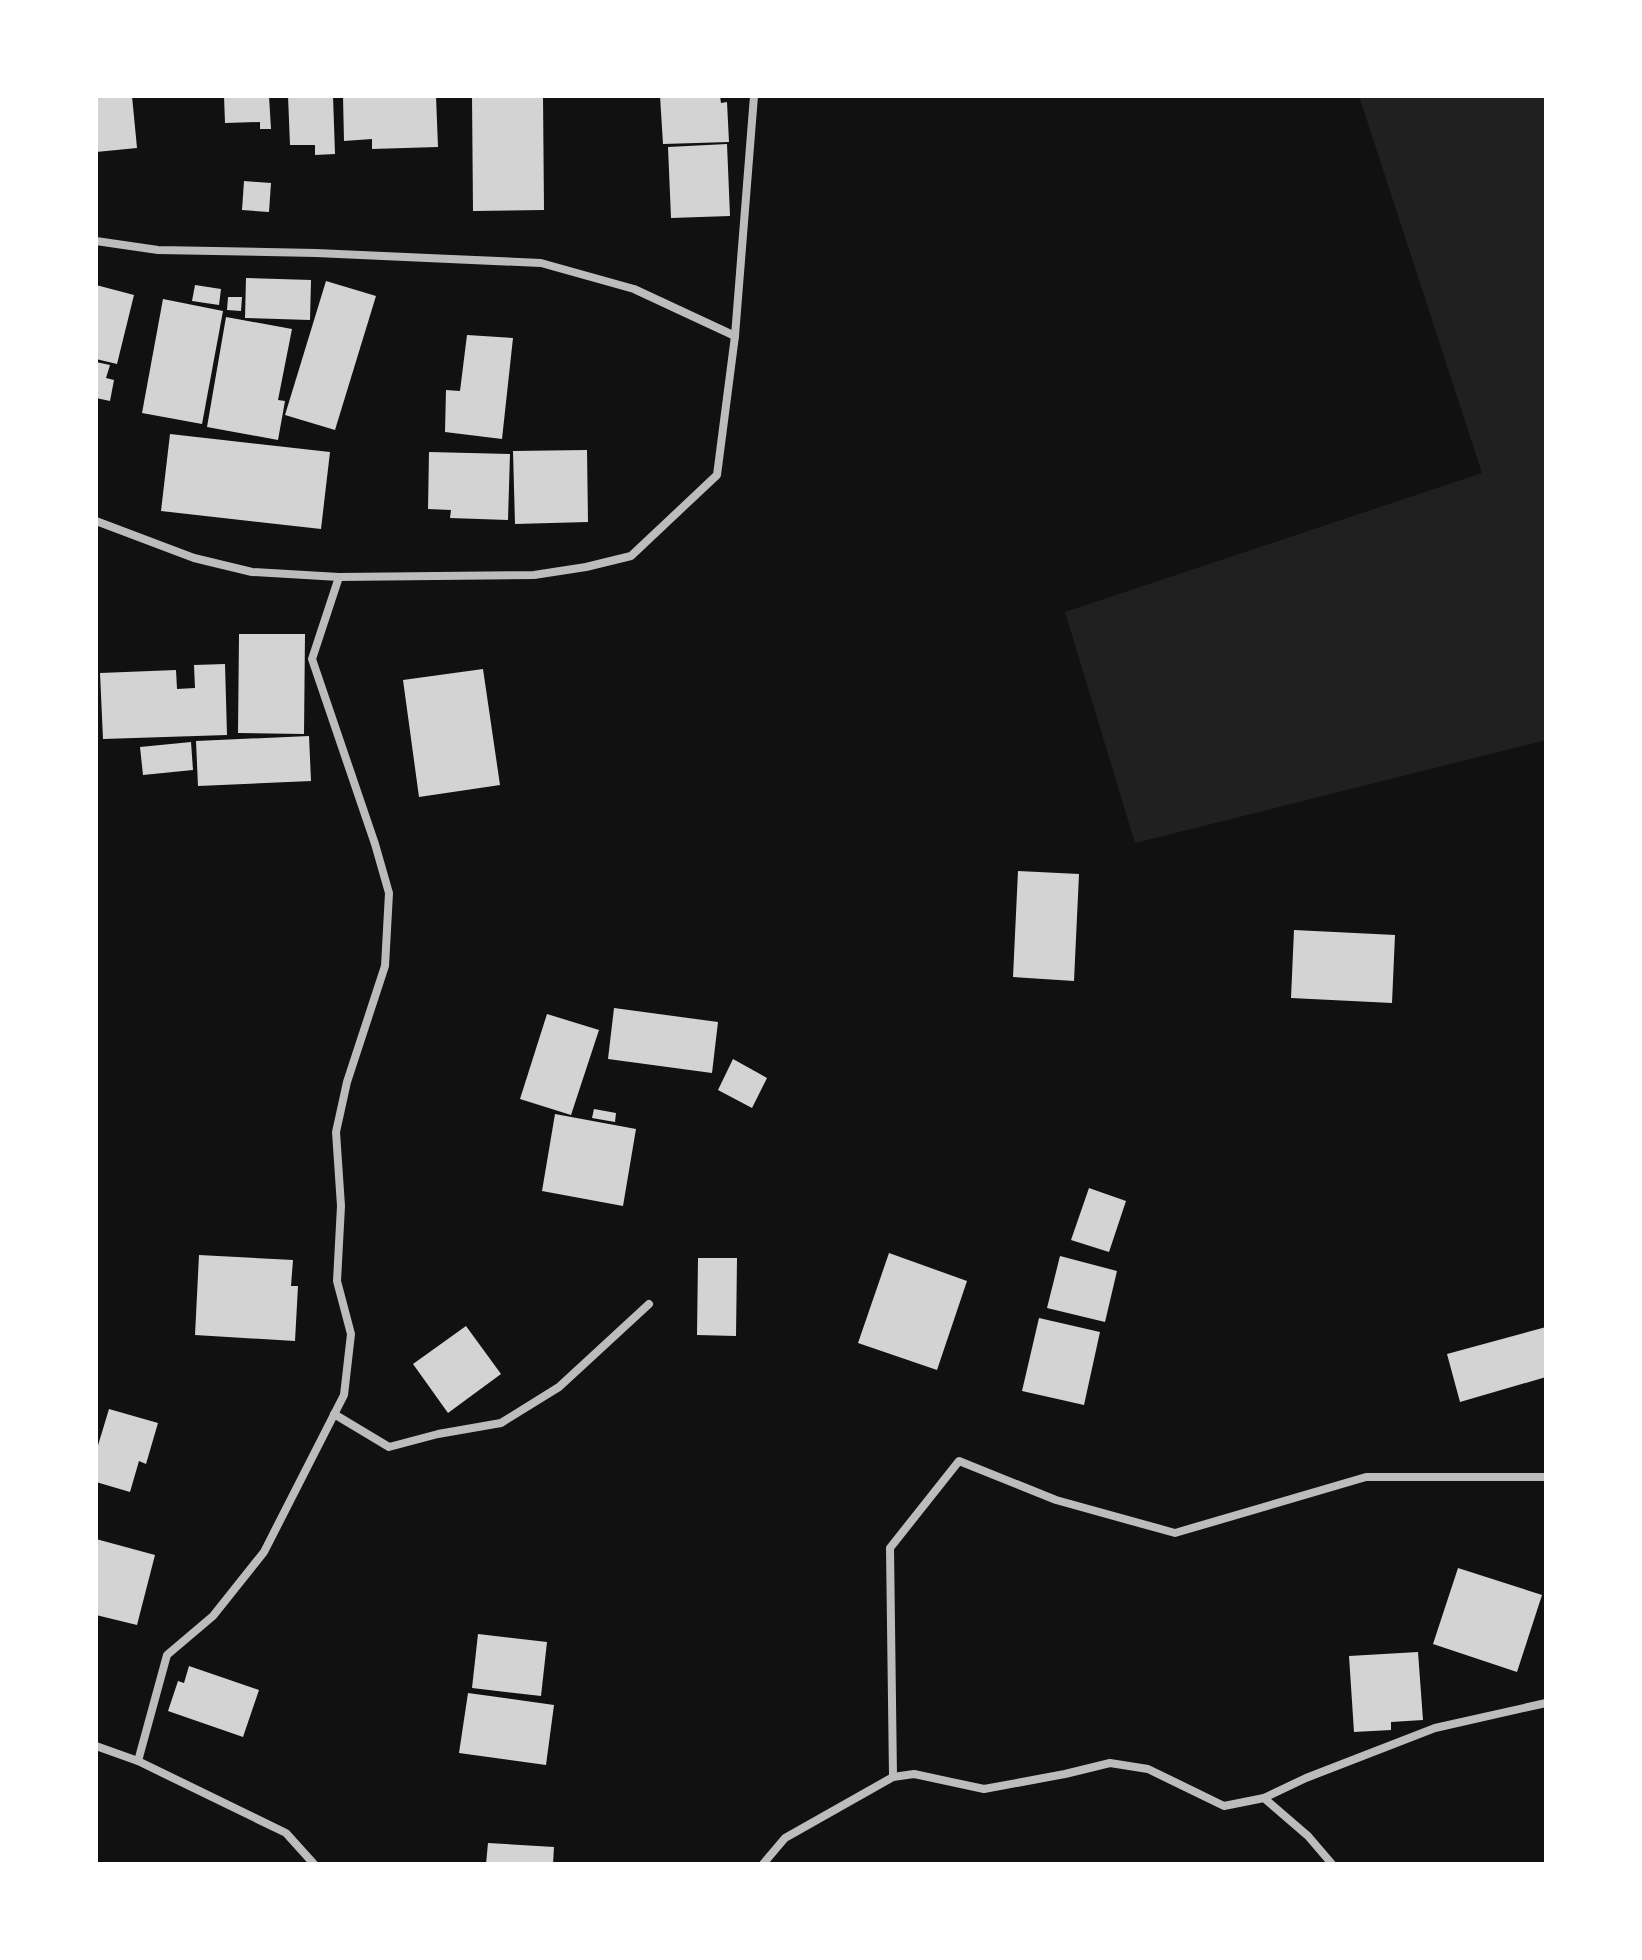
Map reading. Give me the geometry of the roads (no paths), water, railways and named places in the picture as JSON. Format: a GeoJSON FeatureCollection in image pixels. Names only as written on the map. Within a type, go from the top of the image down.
{"type":"FeatureCollection","features":[{"type":"Feature","properties":{"kind":"street"},"geometry":{"type":"LineString","coordinates":[[96,521],[194,558],[252,572],[339,577],[534,575],[631,556],[717,475],[735,336],[754,96]]}},
{"type":"Feature","properties":{"kind":"street"},"geometry":{"type":"LineString","coordinates":[[96,241],[158,250],[541,263],[634,289],[735,336]]}},
{"type":"Feature","properties":{"kind":"street"},"geometry":{"type":"LineString","coordinates":[[138,1761],[167,1655],[213,1616],[264,1552],[344,1395],[351,1334],[337,1281],[341,1206],[336,1132],[347,1082],[385,966],[389,893],[312,659],[339,577]]}},
{"type":"Feature","properties":{"kind":"street"},"geometry":{"type":"LineString","coordinates":[[334,1414],[389,1447],[438,1434],[501,1423],[559,1387],[649,1304]]}},
{"type":"Feature","properties":{"kind":"street"},"geometry":{"type":"LineString","coordinates":[[893,1777],[890,1548],[959,1461],[1056,1500],[1175,1533],[1366,1477],[1546,1477]]}},
{"type":"Feature","properties":{"kind":"street"},"geometry":{"type":"LineString","coordinates":[[763,1864],[785,1838],[893,1777],[914,1774],[984,1789],[1110,1763],[1148,1769],[1224,1806],[1264,1798],[1306,1778],[1435,1728],[1546,1703]]}},
{"type":"Feature","properties":{"kind":"street"},"geometry":{"type":"LineString","coordinates":[[96,1746],[138,1761],[286,1833],[314,1864]]}},
{"type":"Feature","properties":{"kind":"street"},"geometry":{"type":"LineString","coordinates":[[1264,1798],[1308,1836],[1332,1864]]}}]}
